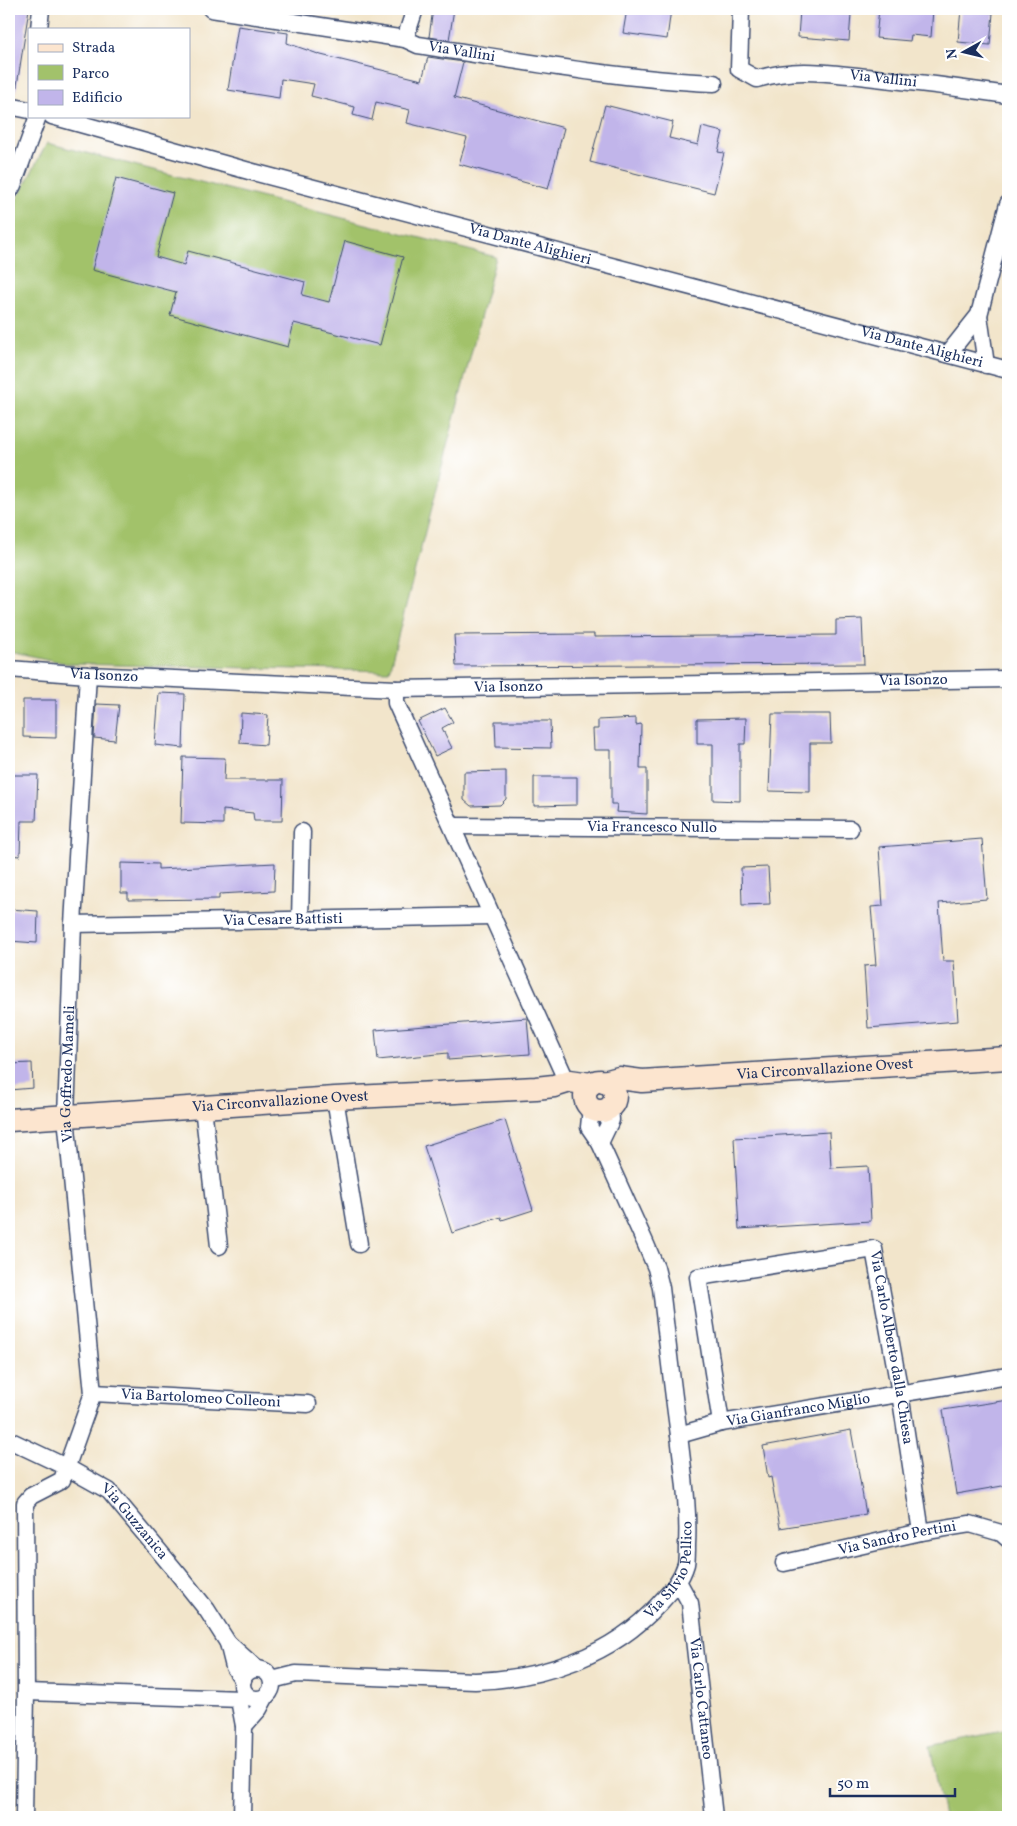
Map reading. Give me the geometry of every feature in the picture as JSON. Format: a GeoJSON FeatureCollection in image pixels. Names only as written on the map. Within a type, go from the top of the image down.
{"type":"FeatureCollection","features":[{"type":"Feature","properties":{"kind":"street"},"geometry":{"type":"LineString","coordinates":[[39,28],[41,9]]}},
{"type":"Feature","properties":{"kind":"street","name":"Via Vallini"},"geometry":{"type":"LineString","coordinates":[[211,9],[405,40],[418,45],[572,68],[671,82],[714,83]]}},
{"type":"Feature","properties":{"kind":"street"},"geometry":{"type":"LineString","coordinates":[[405,40],[415,9]]}},
{"type":"Feature","properties":{"kind":"street","name":"Via Vallini"},"geometry":{"type":"LineString","coordinates":[[741,9],[739,69],[757,79],[777,73],[802,71],[930,83],[1008,96]]}},
{"type":"Feature","properties":{"kind":"street"},"geometry":{"type":"LineString","coordinates":[[9,106],[28,110]]}},
{"type":"Feature","properties":{"kind":"street"},"geometry":{"type":"LineString","coordinates":[[9,192],[37,118]]}},
{"type":"Feature","properties":{"kind":"street","name":"Via Dante Alighieri"},"geometry":{"type":"LineString","coordinates":[[59,118],[248,171],[1008,370]]}},
{"type":"Feature","properties":{"kind":"street"},"geometry":{"type":"LineString","coordinates":[[948,354],[978,315],[1008,204]]}},
{"type":"Feature","properties":{"kind":"street"},"geometry":{"type":"LineString","coordinates":[[978,315],[986,365]]}},
{"type":"Feature","properties":{"kind":"street","name":"Via Isonzo"},"geometry":{"type":"LineString","coordinates":[[9,669],[88,675],[396,689],[1008,679]]}},
{"type":"Feature","properties":{"kind":"street","name":"Via Goffredo Mameli"},"geometry":{"type":"LineString","coordinates":[[26,1692],[25,1503],[31,1496],[62,1480],[93,1393],[66,1117],[73,924],[88,675]]}},
{"type":"Feature","properties":{"kind":"street"},"geometry":{"type":"LineString","coordinates":[[396,689],[396,703],[492,916],[561,1084]]}},
{"type":"Feature","properties":{"kind":"street","name":"Via Francesco Nullo"},"geometry":{"type":"LineString","coordinates":[[453,826],[850,829]]}},
{"type":"Feature","properties":{"kind":"street"},"geometry":{"type":"LineString","coordinates":[[300,920],[302,832]]}},
{"type":"Feature","properties":{"kind":"street","name":"Via Cesare Battisti"},"geometry":{"type":"LineString","coordinates":[[73,924],[492,916]]}},
{"type":"Feature","properties":{"kind":"street","name":"Via Circonvallazione Ovest"},"geometry":{"type":"LineString","coordinates":[[9,1120],[561,1084],[599,1097],[620,1078],[642,1081],[1008,1058]]}},
{"type":"Feature","properties":{"kind":"street","name":"Via Silvio Pellico"},"geometry":{"type":"LineString","coordinates":[[272,1680],[296,1674],[475,1681],[501,1680],[538,1674],[566,1665],[599,1650],[626,1634],[650,1614],[679,1583],[686,1562],[688,1528],[661,1288],[656,1268],[600,1143],[589,1128],[599,1097]]}},
{"type":"Feature","properties":{"kind":"street"},"geometry":{"type":"LineString","coordinates":[[334,1098],[359,1244]]}},
{"type":"Feature","properties":{"kind":"street"},"geometry":{"type":"LineString","coordinates":[[203,1107],[219,1246]]}},
{"type":"Feature","properties":{"kind":"street","name":"Via Carlo Alberto dalla Chiesa"},"geometry":{"type":"LineString","coordinates":[[721,1423],[698,1277],[874,1249],[900,1393],[921,1532]]}},
{"type":"Feature","properties":{"kind":"street","name":"Via Gianfranco Miglio"},"geometry":{"type":"LineString","coordinates":[[679,1435],[721,1423],[1008,1376]]}},
{"type":"Feature","properties":{"kind":"street","name":"Via Bartolomeo Colleoni"},"geometry":{"type":"LineString","coordinates":[[93,1393],[308,1404]]}},
{"type":"Feature","properties":{"kind":"street","name":"Via Guzzanica"},"geometry":{"type":"LineString","coordinates":[[9,1440],[66,1467],[109,1491],[192,1590],[228,1643],[257,1669]]}},
{"type":"Feature","properties":{"kind":"street","name":"Via Sandro Pertini"},"geometry":{"type":"LineString","coordinates":[[784,1563],[921,1532],[970,1524],[1000,1533],[1008,1539]]}},
{"type":"Feature","properties":{"kind":"street","name":"Via Carlo Cattaneo"},"geometry":{"type":"LineString","coordinates":[[679,1583],[690,1603],[714,1817]]}},
{"type":"Feature","properties":{"kind":"street","name":"Via Guzzanica"},"geometry":{"type":"LineString","coordinates":[[228,1643],[234,1667],[243,1690],[240,1706],[244,1726],[242,1817]]}},
{"type":"Feature","properties":{"kind":"street"},"geometry":{"type":"LineString","coordinates":[[243,1690],[248,1672],[257,1669],[267,1673],[272,1680],[272,1689],[259,1709],[244,1726]]}},
{"type":"Feature","properties":{"kind":"street"},"geometry":{"type":"LineString","coordinates":[[24,1817],[26,1692],[243,1690]]}},
{"type":"Feature","properties":{"kind":"street"},"geometry":{"type":"LineString","coordinates":[[243,1690],[248,1696],[257,1699],[266,1696]]}},
{"type":"Feature","properties":{"kind":"green space"},"geometry":{"type":"Polygon","coordinates":[[[47,143],[496,257],[389,671],[69,664],[9,651],[9,214],[47,143]]]}},
{"type":"Feature","properties":{"kind":"green space"},"geometry":{"type":"Polygon","coordinates":[[[1008,1730],[1008,1817],[944,1817],[930,1746],[1008,1730]]]}},
{"type":"Feature","properties":{"kind":"building"},"geometry":{"type":"Polygon","coordinates":[[[9,9],[29,9],[16,92],[9,91],[9,9]]]}},
{"type":"Feature","properties":{"kind":"building"},"geometry":{"type":"Polygon","coordinates":[[[433,9],[454,9],[449,40],[429,37],[433,9]]]}},
{"type":"Feature","properties":{"kind":"building"},"geometry":{"type":"Polygon","coordinates":[[[627,9],[671,9],[667,39],[623,33],[627,9]]]}},
{"type":"Feature","properties":{"kind":"building"},"geometry":{"type":"Polygon","coordinates":[[[879,9],[910,11],[910,9],[933,9],[931,37],[911,35],[910,41],[876,38],[879,9]]]}},
{"type":"Feature","properties":{"kind":"building"},"geometry":{"type":"Polygon","coordinates":[[[961,9],[993,13],[990,45],[958,42],[961,9]]]}},
{"type":"Feature","properties":{"kind":"building"},"geometry":{"type":"Polygon","coordinates":[[[800,10],[851,14],[849,41],[798,37],[800,10]]]}},
{"type":"Feature","properties":{"kind":"building"},"geometry":{"type":"Polygon","coordinates":[[[238,26],[288,33],[287,43],[321,55],[422,80],[428,57],[463,62],[454,98],[564,128],[548,189],[459,164],[467,138],[407,123],[410,110],[376,102],[372,120],[353,115],[355,107],[311,96],[314,84],[281,79],[279,98],[228,90],[238,26]]]}},
{"type":"Feature","properties":{"kind":"building"},"geometry":{"type":"Polygon","coordinates":[[[605,105],[673,122],[669,138],[698,145],[702,127],[723,132],[718,152],[724,153],[714,193],[590,162],[605,105]]]}},
{"type":"Feature","properties":{"kind":"building"},"geometry":{"type":"Polygon","coordinates":[[[116,178],[173,193],[156,257],[184,265],[188,251],[305,282],[302,295],[329,302],[345,241],[403,257],[380,345],[294,323],[288,347],[170,315],[176,292],[92,270],[116,178]]]}},
{"type":"Feature","properties":{"kind":"building"},"geometry":{"type":"Polygon","coordinates":[[[862,619],[864,664],[456,666],[454,635],[594,634],[594,637],[836,635],[836,620],[862,619]]]}},
{"type":"Feature","properties":{"kind":"building"},"geometry":{"type":"Polygon","coordinates":[[[159,693],[185,694],[183,748],[155,745],[159,693]]]}},
{"type":"Feature","properties":{"kind":"building"},"geometry":{"type":"Polygon","coordinates":[[[23,700],[56,700],[56,738],[23,737],[23,700]]]}},
{"type":"Feature","properties":{"kind":"building"},"geometry":{"type":"Polygon","coordinates":[[[96,704],[119,705],[115,740],[94,738],[96,704]]]}},
{"type":"Feature","properties":{"kind":"building"},"geometry":{"type":"Polygon","coordinates":[[[445,708],[453,722],[442,728],[452,748],[435,756],[418,721],[445,708]]]}},
{"type":"Feature","properties":{"kind":"building"},"geometry":{"type":"Polygon","coordinates":[[[241,713],[268,715],[266,745],[240,743],[241,713]]]}},
{"type":"Feature","properties":{"kind":"building"},"geometry":{"type":"Polygon","coordinates":[[[772,714],[830,714],[831,743],[810,743],[810,792],[769,791],[772,714]]]}},
{"type":"Feature","properties":{"kind":"building"},"geometry":{"type":"Polygon","coordinates":[[[636,718],[636,725],[641,724],[640,769],[647,769],[647,814],[616,812],[617,804],[611,804],[611,750],[594,750],[593,729],[598,729],[598,720],[636,718]]]}},
{"type":"Feature","properties":{"kind":"building"},"geometry":{"type":"Polygon","coordinates":[[[746,718],[745,744],[740,744],[740,801],[713,800],[713,744],[697,744],[697,719],[746,718]]]}},
{"type":"Feature","properties":{"kind":"building"},"geometry":{"type":"Polygon","coordinates":[[[495,721],[550,721],[551,748],[496,747],[495,721]]]}},
{"type":"Feature","properties":{"kind":"building"},"geometry":{"type":"Polygon","coordinates":[[[183,757],[225,758],[224,780],[283,780],[282,821],[254,821],[253,813],[223,810],[223,824],[181,823],[183,757]]]}},
{"type":"Feature","properties":{"kind":"building"},"geometry":{"type":"Polygon","coordinates":[[[506,771],[506,799],[500,805],[471,806],[464,800],[464,772],[506,771]]]}},
{"type":"Feature","properties":{"kind":"building"},"geometry":{"type":"Polygon","coordinates":[[[11,775],[38,775],[36,821],[21,821],[20,856],[9,855],[11,775]]]}},
{"type":"Feature","properties":{"kind":"building"},"geometry":{"type":"Polygon","coordinates":[[[534,777],[577,777],[577,805],[534,806],[534,777]]]}},
{"type":"Feature","properties":{"kind":"building"},"geometry":{"type":"Polygon","coordinates":[[[982,839],[987,899],[939,903],[943,961],[954,961],[958,1021],[868,1028],[864,966],[876,965],[871,907],[883,906],[879,847],[982,839]]]}},
{"type":"Feature","properties":{"kind":"building"},"geometry":{"type":"Polygon","coordinates":[[[121,863],[158,864],[158,869],[275,863],[274,891],[219,894],[219,899],[128,900],[128,893],[121,893],[121,863]]]}},
{"type":"Feature","properties":{"kind":"building"},"geometry":{"type":"Polygon","coordinates":[[[768,867],[770,904],[742,905],[741,868],[768,867]]]}},
{"type":"Feature","properties":{"kind":"building"},"geometry":{"type":"Polygon","coordinates":[[[9,909],[38,911],[37,943],[9,941],[9,909]]]}},
{"type":"Feature","properties":{"kind":"building"},"geometry":{"type":"Polygon","coordinates":[[[527,1018],[530,1054],[448,1060],[448,1053],[378,1060],[375,1030],[527,1018]]]}},
{"type":"Feature","properties":{"kind":"building"},"geometry":{"type":"Polygon","coordinates":[[[32,1063],[33,1088],[9,1090],[9,1064],[32,1063]]]}},
{"type":"Feature","properties":{"kind":"building"},"geometry":{"type":"Polygon","coordinates":[[[505,1120],[533,1210],[502,1220],[501,1217],[452,1233],[424,1146],[505,1120]]]}},
{"type":"Feature","properties":{"kind":"building"},"geometry":{"type":"Polygon","coordinates":[[[829,1132],[831,1168],[868,1166],[871,1221],[739,1229],[734,1138],[829,1132]]]}},
{"type":"Feature","properties":{"kind":"building"},"geometry":{"type":"Polygon","coordinates":[[[1008,1400],[1008,1485],[956,1494],[943,1410],[1008,1400]]]}},
{"type":"Feature","properties":{"kind":"building"},"geometry":{"type":"Polygon","coordinates":[[[851,1430],[866,1514],[780,1528],[771,1477],[768,1478],[763,1446],[851,1430]]]}}]}
